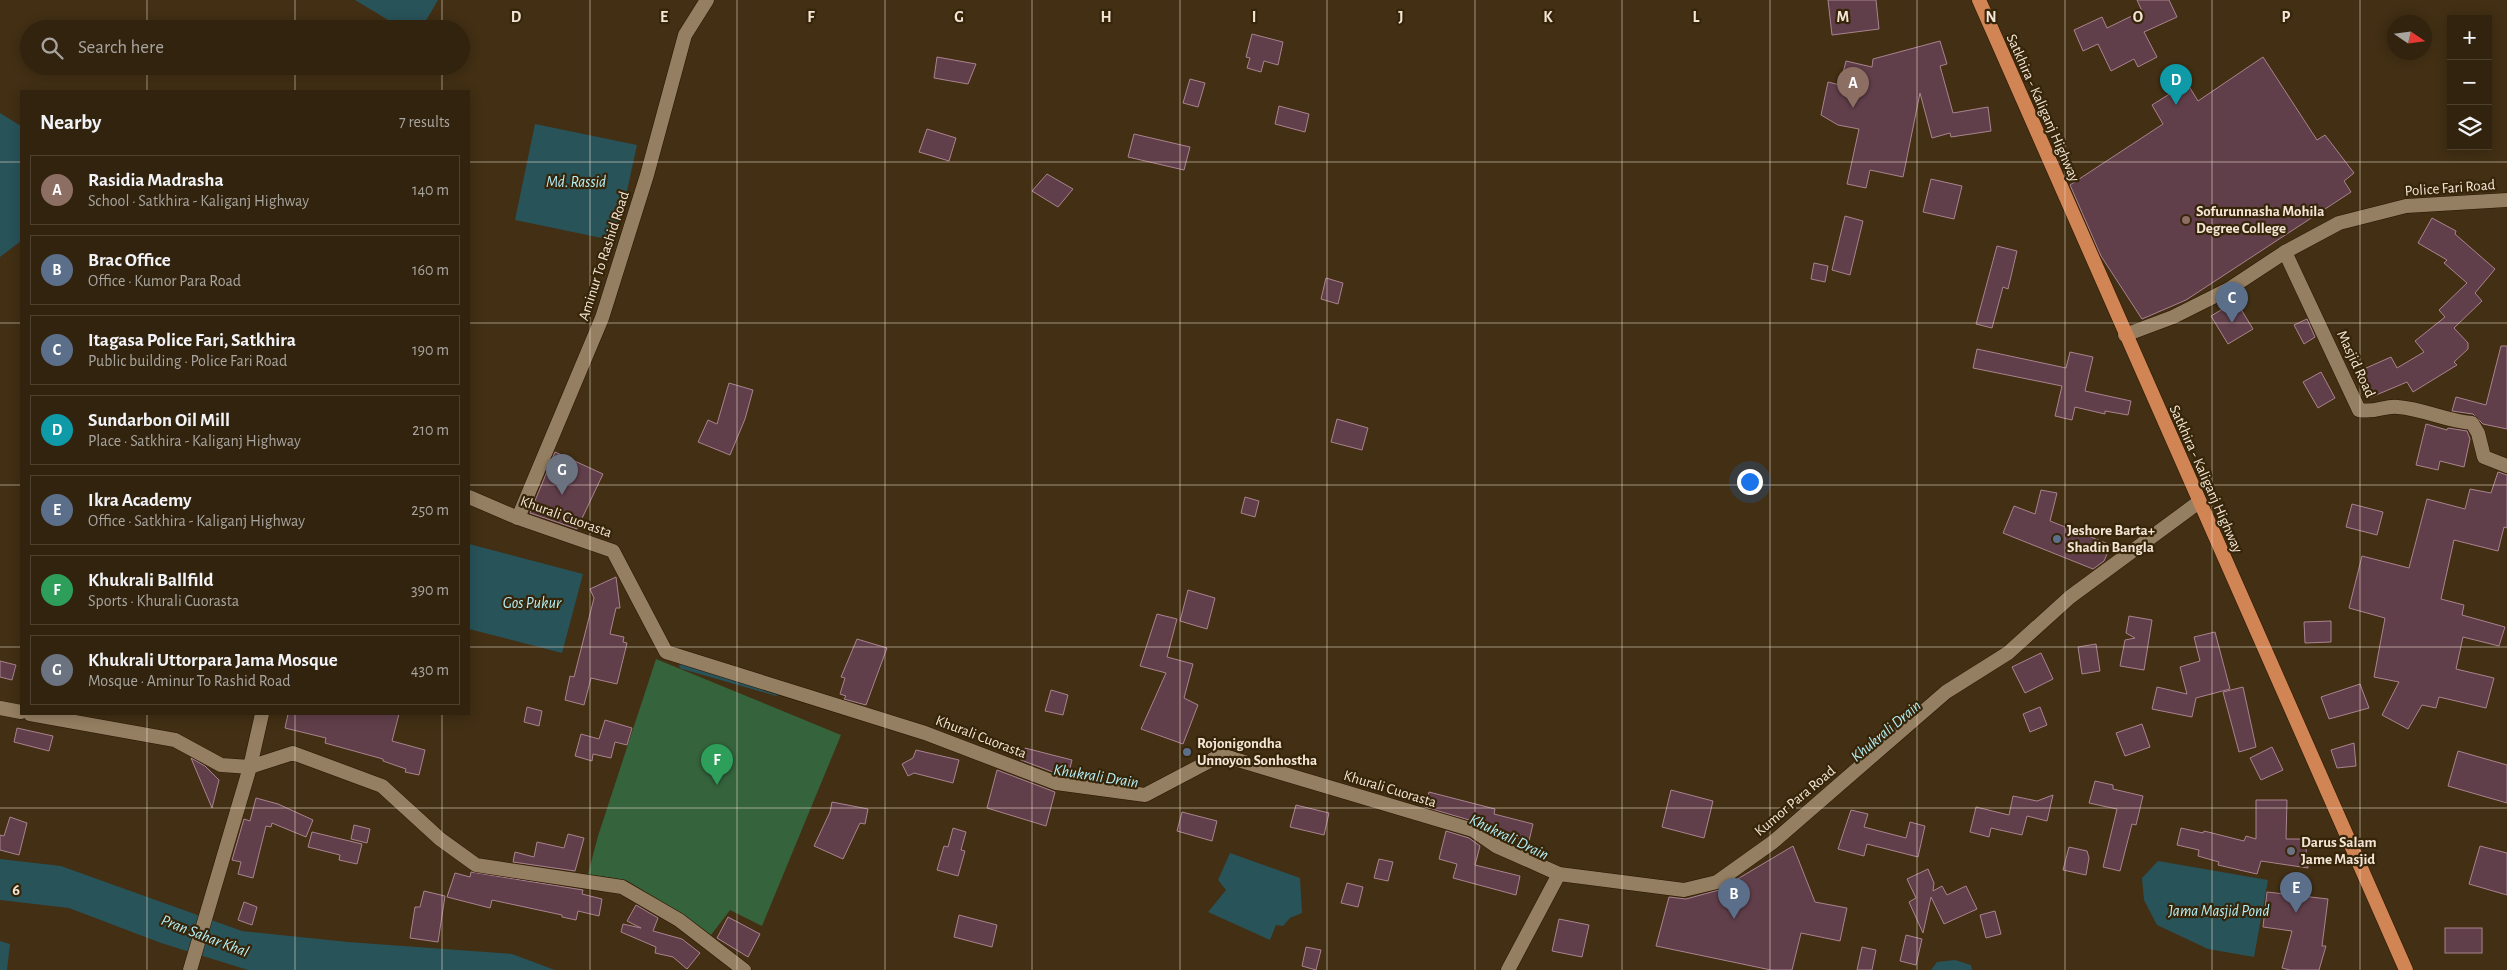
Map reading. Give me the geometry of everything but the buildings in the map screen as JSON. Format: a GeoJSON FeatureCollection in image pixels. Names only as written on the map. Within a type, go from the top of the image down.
{"type":"FeatureCollection","features":[{"type":"Feature","properties":{"kind":"highway","name":"Satkhira - Kaliganj Highway"},"geometry":{"type":"LineString","coordinates":[[1978,0],[2406,970]]}},
{"type":"Feature","properties":{"kind":"street","name":"Aminur To Rashid Road"},"geometry":{"type":"LineString","coordinates":[[518,518],[602,318],[647,175],[685,35],[707,0]]}},
{"type":"Feature","properties":{"kind":"street","name":"Police Fari Road"},"geometry":{"type":"LineString","coordinates":[[2125,335],[2173,317],[2229,289],[2285,252],[2339,223],[2406,206],[2507,200]]}},
{"type":"Feature","properties":{"kind":"street","name":"Masjid Road"},"geometry":{"type":"LineString","coordinates":[[2285,252],[2360,410],[2373,412],[2395,406],[2420,410],[2454,422],[2472,423],[2478,433],[2484,457],[2507,466]]}},
{"type":"Feature","properties":{"kind":"street","name":"Khurali Cuorasta"},"geometry":{"type":"LineString","coordinates":[[470,497],[518,518],[613,551],[666,652],[925,733],[1056,783],[1145,795],[1221,754],[1473,830],[1496,846],[1559,874]]}},
{"type":"Feature","properties":{"kind":"street","name":"Kumor Para Road"},"geometry":{"type":"LineString","coordinates":[[1559,874],[1684,890],[1717,882],[1773,842],[1946,692],[2008,653],[2070,596],[2199,502]]}},
{"type":"Feature","properties":{"kind":"street"},"geometry":{"type":"LineString","coordinates":[[0,708],[20,712]]}},
{"type":"Feature","properties":{"kind":"street"},"geometry":{"type":"LineString","coordinates":[[36,715],[175,740],[221,765],[250,767],[293,753],[382,786],[440,839],[476,865],[622,887],[679,920],[744,970]]}},
{"type":"Feature","properties":{"kind":"street"},"geometry":{"type":"LineString","coordinates":[[190,970],[250,767],[262,715]]}},
{"type":"Feature","properties":{"kind":"street"},"geometry":{"type":"LineString","coordinates":[[1508,970],[1559,874]]}},
{"type":"Feature","properties":{"kind":"green space"},"geometry":{"type":"Polygon","coordinates":[[[656,659],[841,735],[762,926],[730,910],[711,935],[684,915],[626,880],[588,874],[598,836],[656,659]]]}},
{"type":"Feature","properties":{"kind":"water"},"geometry":{"type":"Polygon","coordinates":[[[355,0],[438,0],[426,20],[388,20],[355,0]]]}},
{"type":"Feature","properties":{"kind":"water"},"geometry":{"type":"Polygon","coordinates":[[[0,113],[20,125],[20,242],[0,257],[0,113]]]}},
{"type":"Feature","properties":{"kind":"water","name":"Md. Rassid"},"geometry":{"type":"Polygon","coordinates":[[[535,124],[637,145],[616,241],[515,220],[535,124]]]}},
{"type":"Feature","properties":{"kind":"water","name":"Gos Pukur"},"geometry":{"type":"Polygon","coordinates":[[[470,544],[583,574],[562,653],[470,629],[470,544]]]}},
{"type":"Feature","properties":{"kind":"water"},"geometry":{"type":"Polygon","coordinates":[[[1230,853],[1300,878],[1302,913],[1290,918],[1283,926],[1276,925],[1270,940],[1208,912],[1226,890],[1218,880],[1230,853]]]}},
{"type":"Feature","properties":{"kind":"water","name":"Pran Sahar Khal"},"geometry":{"type":"Polygon","coordinates":[[[0,859],[61,866],[242,931],[348,942],[512,954],[555,970],[248,970],[161,943],[69,908],[0,900],[0,859]]]}},
{"type":"Feature","properties":{"kind":"water","name":"Jama Masjid Pond"},"geometry":{"type":"Polygon","coordinates":[[[2158,861],[2268,880],[2254,957],[2208,949],[2157,925],[2144,900],[2142,878],[2158,861]]]}},
{"type":"Feature","properties":{"kind":"water"},"geometry":{"type":"Polygon","coordinates":[[[0,941],[10,944],[7,970],[0,970],[0,941]]]}},
{"type":"Feature","properties":{"kind":"water"},"geometry":{"type":"Polygon","coordinates":[[[1955,960],[1971,965],[1972,970],[1931,970],[1937,962],[1955,960]]]}},
{"type":"Feature","properties":{"kind":"waterway","name":"Khukrali Drain"},"geometry":{"type":"LineString","coordinates":[[682,666],[776,693]]}},
{"type":"Feature","properties":{"kind":"place","name":"Sundarbon Oil Mill"},"geometry":{"type":"Point","coordinates":[2176,105]}},
{"type":"Feature","properties":{"kind":"place","name":"Rasidia Madrasha"},"geometry":{"type":"Point","coordinates":[1853,108]}},
{"type":"Feature","properties":{"kind":"place","name":"Sofurunnasha Mohila Degree College"},"geometry":{"type":"Point","coordinates":[2186,220]}},
{"type":"Feature","properties":{"kind":"place","name":"Itagasa Police Fari, Satkhira"},"geometry":{"type":"Point","coordinates":[2232,323]}},
{"type":"Feature","properties":{"kind":"place","name":"Khukrali Uttorpara Jama Mosque"},"geometry":{"type":"Point","coordinates":[562,495]}},
{"type":"Feature","properties":{"kind":"place","name":"Jeshore Barta+ Shadin Bangla"},"geometry":{"type":"Point","coordinates":[2057,539]}},
{"type":"Feature","properties":{"kind":"place","name":"Rojonigondha Unnoyon Sonhostha"},"geometry":{"type":"Point","coordinates":[1187,752]}},
{"type":"Feature","properties":{"kind":"place","name":"Khukrali Ballfild"},"geometry":{"type":"Point","coordinates":[717,785]}},
{"type":"Feature","properties":{"kind":"place","name":"Darus Salam Jame Masjid"},"geometry":{"type":"Point","coordinates":[2291,851]}},
{"type":"Feature","properties":{"kind":"place","name":"Ikra Academy"},"geometry":{"type":"Point","coordinates":[2296,913]}},
{"type":"Feature","properties":{"kind":"place","name":"Brac Office"},"geometry":{"type":"Point","coordinates":[1734,919]}}]}
